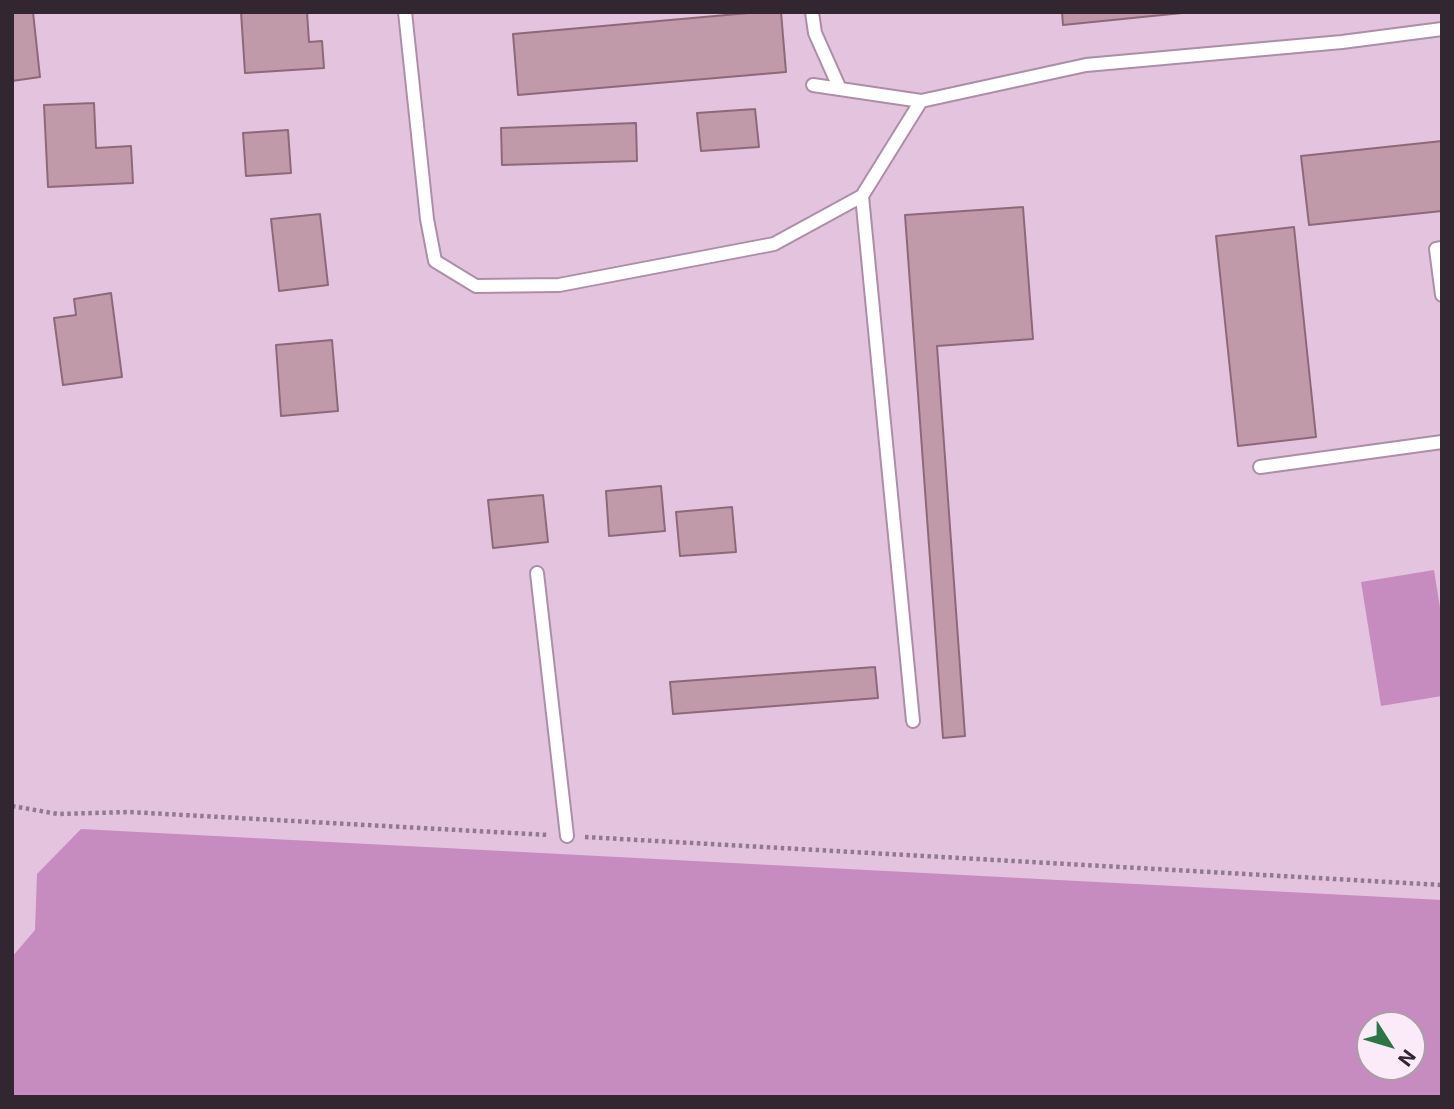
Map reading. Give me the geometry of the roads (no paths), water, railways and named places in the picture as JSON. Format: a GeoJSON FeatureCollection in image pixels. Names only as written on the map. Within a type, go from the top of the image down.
{"type":"FeatureCollection","features":[{"type":"Feature","properties":{"kind":"lane"},"geometry":{"type":"LineString","coordinates":[[405,12],[427,219],[435,261],[476,286],[559,285],[774,244],[862,196],[921,101]]}},
{"type":"Feature","properties":{"kind":"lane"},"geometry":{"type":"LineString","coordinates":[[812,12],[815,33],[839,89]]}},
{"type":"Feature","properties":{"kind":"lane"},"geometry":{"type":"LineString","coordinates":[[813,85],[921,101],[1086,65],[1342,42],[1442,29]]}},
{"type":"Feature","properties":{"kind":"lane"},"geometry":{"type":"LineString","coordinates":[[862,196],[913,721]]}},
{"type":"Feature","properties":{"kind":"lane"},"geometry":{"type":"LineString","coordinates":[[1442,248],[1436,249],[1442,296]]}},
{"type":"Feature","properties":{"kind":"lane"},"geometry":{"type":"LineString","coordinates":[[1260,467],[1442,442]]}},
{"type":"Feature","properties":{"kind":"lane"},"geometry":{"type":"LineString","coordinates":[[537,573],[567,836]]}}]}
